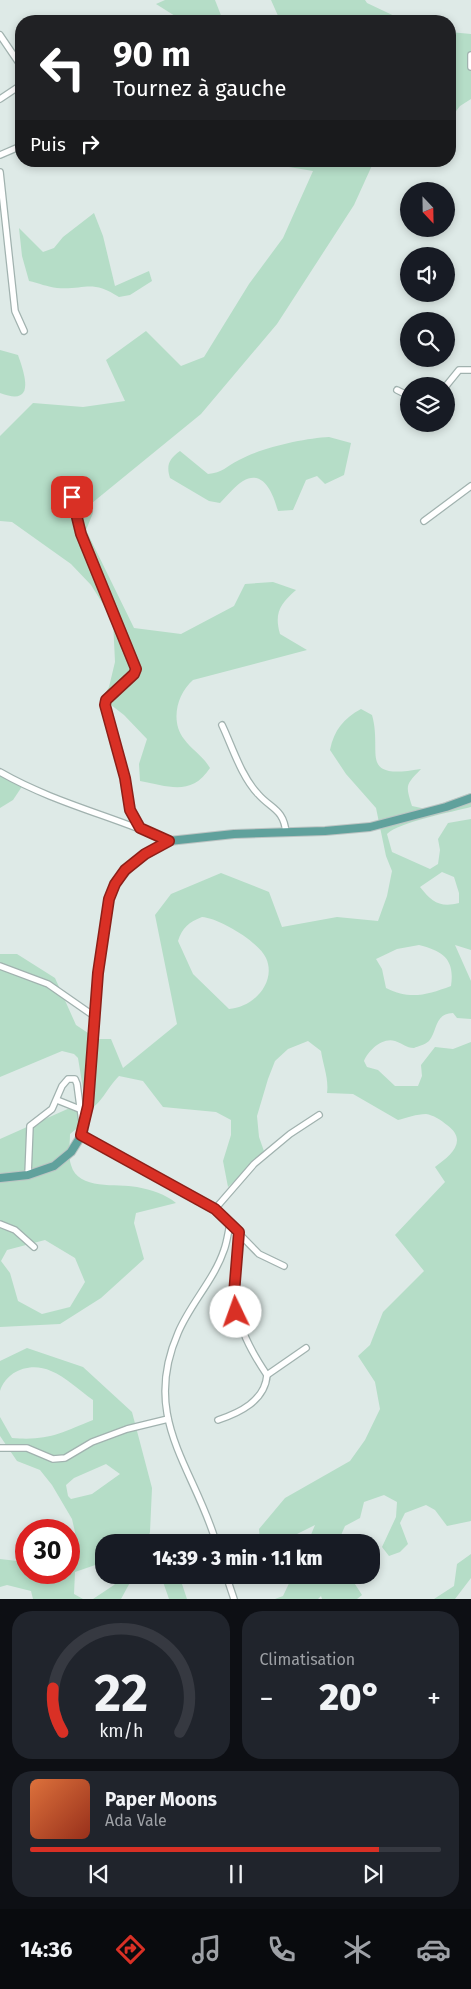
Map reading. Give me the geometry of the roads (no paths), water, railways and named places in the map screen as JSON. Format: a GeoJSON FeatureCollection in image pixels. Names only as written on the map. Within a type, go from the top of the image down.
{"type":"FeatureCollection","features":[{"type":"Feature","properties":{"kind":"main road"},"geometry":{"type":"LineString","coordinates":[[0,1178],[28,1175],[43,1171],[63,1160],[71,1152],[82,1134],[88,1106],[94,1016],[109,899],[115,884],[135,861],[169,841],[234,834],[286,833],[370,827],[430,812],[471,798]]}},
{"type":"Feature","properties":{"kind":"street"},"geometry":{"type":"LineString","coordinates":[[0,35],[15,57]]}},
{"type":"Feature","properties":{"kind":"street"},"geometry":{"type":"LineString","coordinates":[[471,55],[471,67]]}},
{"type":"Feature","properties":{"kind":"street"},"geometry":{"type":"LineString","coordinates":[[0,99],[15,89]]}},
{"type":"Feature","properties":{"kind":"street"},"geometry":{"type":"LineString","coordinates":[[0,155],[15,149]]}},
{"type":"Feature","properties":{"kind":"street"},"geometry":{"type":"LineString","coordinates":[[0,172],[15,311],[24,331]]}},
{"type":"Feature","properties":{"kind":"street"},"geometry":{"type":"LineString","coordinates":[[453,377],[459,370],[471,370]]}},
{"type":"Feature","properties":{"kind":"street"},"geometry":{"type":"LineString","coordinates":[[424,522],[471,486]]}},
{"type":"Feature","properties":{"kind":"street"},"geometry":{"type":"LineString","coordinates":[[72,497],[81,534],[136,669],[134,674],[106,700],[105,705],[125,778],[130,810],[140,828]]}},
{"type":"Feature","properties":{"kind":"street"},"geometry":{"type":"LineString","coordinates":[[222,725],[252,787],[278,811],[285,821],[286,833]]}},
{"type":"Feature","properties":{"kind":"street"},"geometry":{"type":"LineString","coordinates":[[0,772],[42,794],[140,828],[169,841]]}},
{"type":"Feature","properties":{"kind":"street"},"geometry":{"type":"LineString","coordinates":[[0,966],[48,984],[94,1016]]}},
{"type":"Feature","properties":{"kind":"street"},"geometry":{"type":"LineString","coordinates":[[28,1175],[30,1126],[46,1115],[57,1100],[65,1081],[72,1078],[77,1084],[82,1110],[82,1134],[215,1209],[259,1254],[284,1266]]}},
{"type":"Feature","properties":{"kind":"street"},"geometry":{"type":"LineString","coordinates":[[57,1100],[82,1110]]}},
{"type":"Feature","properties":{"kind":"street"},"geometry":{"type":"LineString","coordinates":[[215,1209],[254,1164],[290,1134],[319,1115]]}},
{"type":"Feature","properties":{"kind":"street"},"geometry":{"type":"LineString","coordinates":[[0,1224],[15,1230],[34,1247]]}},
{"type":"Feature","properties":{"kind":"street"},"geometry":{"type":"LineString","coordinates":[[213,1534],[195,1488],[180,1460],[168,1418],[164,1388],[177,1335],[224,1250],[230,1224]]}},
{"type":"Feature","properties":{"kind":"street"},"geometry":{"type":"LineString","coordinates":[[239,1232],[234,1294],[236,1312],[246,1341],[267,1376]]}},
{"type":"Feature","properties":{"kind":"street"},"geometry":{"type":"LineString","coordinates":[[218,1420],[249,1406],[263,1388],[267,1376],[306,1348]]}},
{"type":"Feature","properties":{"kind":"street"},"geometry":{"type":"LineString","coordinates":[[0,1448],[27,1448],[52,1459],[65,1458],[92,1442],[128,1429],[168,1418]]}},
{"type":"Feature","properties":{"kind":"street"},"geometry":{"type":"LineString","coordinates":[[229,1584],[234,1599]]}}]}
